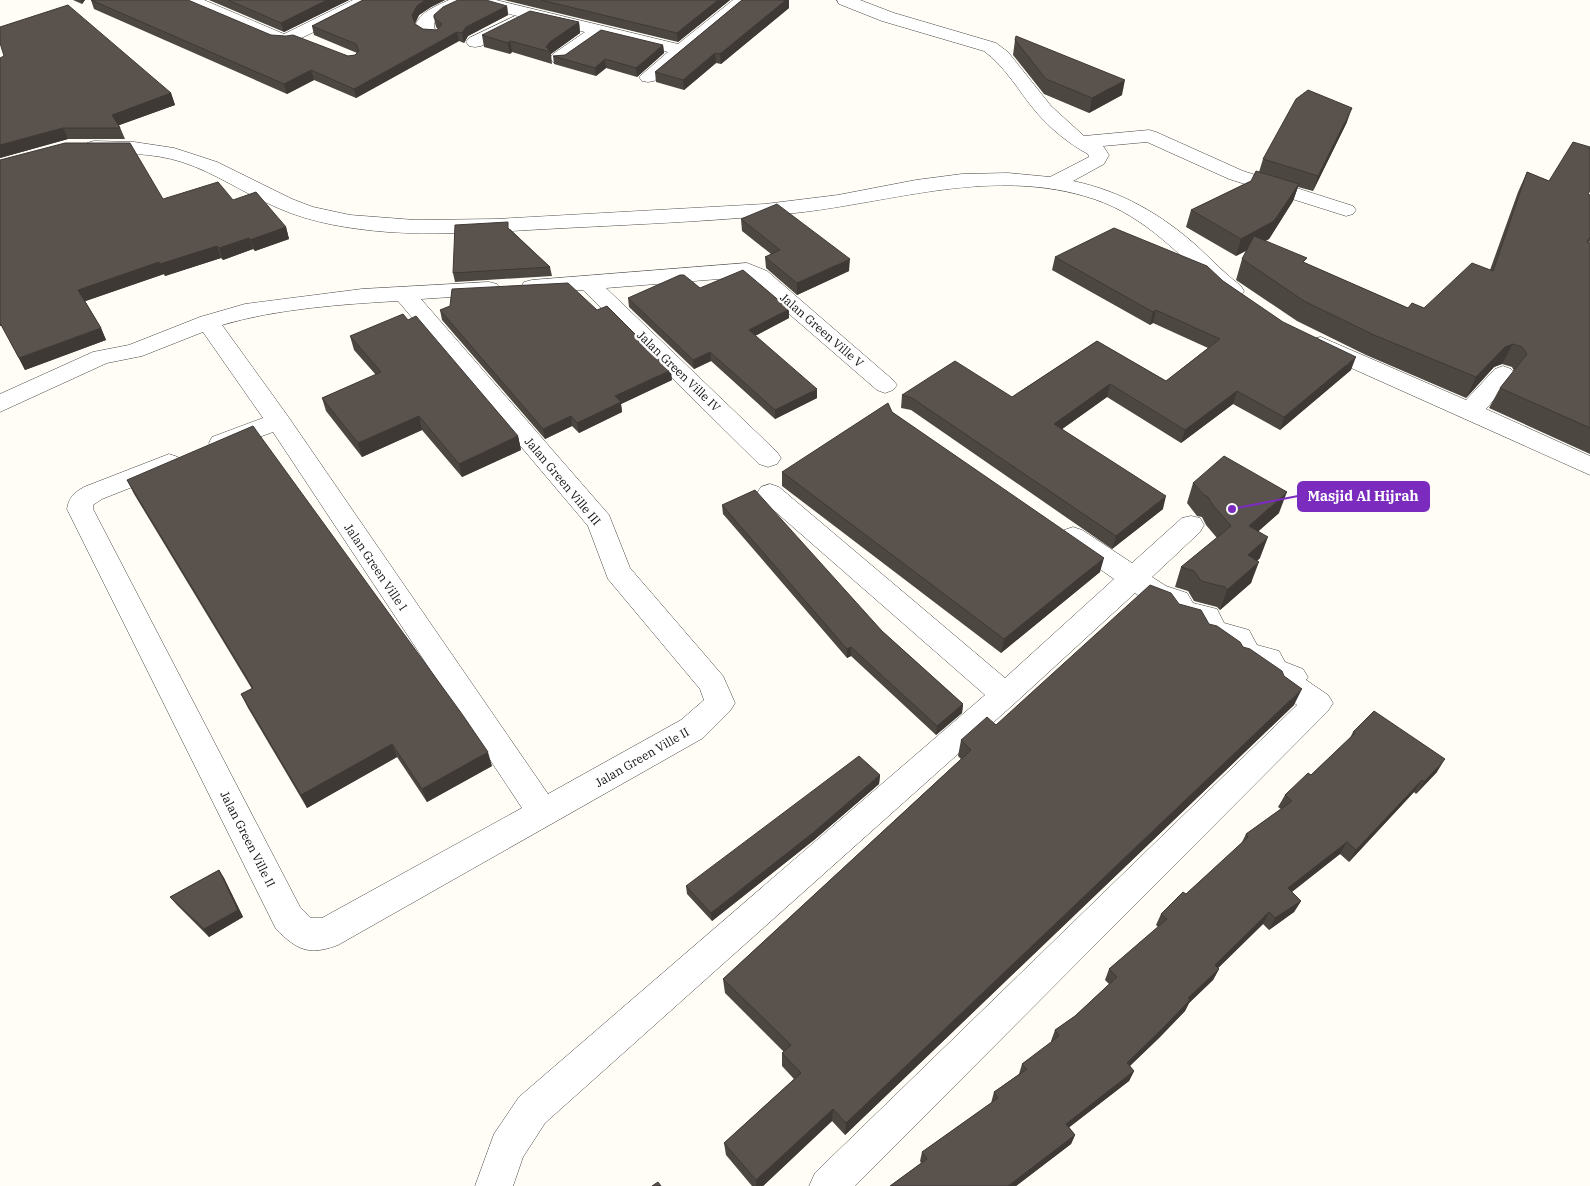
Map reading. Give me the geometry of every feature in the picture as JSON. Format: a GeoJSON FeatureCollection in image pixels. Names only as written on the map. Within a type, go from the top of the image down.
{"type":"FeatureCollection","features":[{"type":"Feature","properties":{"kind":"street"},"geometry":{"type":"LineString","coordinates":[[190,0],[281,39],[289,39],[296,36],[366,0]]}},
{"type":"Feature","properties":{"kind":"street"},"geometry":{"type":"LineString","coordinates":[[433,34],[425,30],[425,22],[438,11],[462,0]]}},
{"type":"Feature","properties":{"kind":"street"},"geometry":{"type":"LineString","coordinates":[[477,0],[527,15],[683,50]]}},
{"type":"Feature","properties":{"kind":"street"},"geometry":{"type":"LineString","coordinates":[[648,77],[743,0]]}},
{"type":"Feature","properties":{"kind":"street"},"geometry":{"type":"LineString","coordinates":[[845,0],[898,20],[990,48],[1002,56],[1044,110],[1080,142],[1096,150],[1097,160],[1054,183]]}},
{"type":"Feature","properties":{"kind":"street"},"geometry":{"type":"LineString","coordinates":[[218,12],[235,4]]}},
{"type":"Feature","properties":{"kind":"street"},"geometry":{"type":"LineString","coordinates":[[475,42],[527,15]]}},
{"type":"Feature","properties":{"kind":"street"},"geometry":{"type":"LineString","coordinates":[[559,58],[600,30]]}},
{"type":"Feature","properties":{"kind":"street"},"geometry":{"type":"LineString","coordinates":[[296,36],[314,44]]}},
{"type":"Feature","properties":{"kind":"street"},"geometry":{"type":"LineString","coordinates":[[1080,142],[1149,136],[1236,175],[1346,210]]}},
{"type":"Feature","properties":{"kind":"street"},"geometry":{"type":"LineString","coordinates":[[79,148],[137,147],[172,153],[241,179],[276,200],[312,213],[360,223],[422,227],[735,212],[830,203],[917,185],[970,178],[1018,178],[1054,183],[1100,195],[1139,210],[1171,234],[1228,287],[1247,301]]}},
{"type":"Feature","properties":{"kind":"street","name":"Jalan Green Ville V"},"geometry":{"type":"LineString","coordinates":[[589,283],[747,270],[759,276],[885,385]]}},
{"type":"Feature","properties":{"kind":"street"},"geometry":{"type":"LineString","coordinates":[[0,404],[101,357],[134,351],[208,322],[245,311],[362,296],[589,283]]}},
{"type":"Feature","properties":{"kind":"street","name":"Jalan Green Ville IV"},"geometry":{"type":"LineString","coordinates":[[589,283],[768,458]]}},
{"type":"Feature","properties":{"kind":"street","name":"Jalan Green Ville III"},"geometry":{"type":"LineString","coordinates":[[404,294],[600,522],[618,572],[713,684],[720,703]]}},
{"type":"Feature","properties":{"kind":"street","name":"Jalan Green Ville I"},"geometry":{"type":"LineString","coordinates":[[208,322],[278,421],[543,813]]}},
{"type":"Feature","properties":{"kind":"street"},"geometry":{"type":"LineString","coordinates":[[1306,336],[1357,362],[1590,466]]}},
{"type":"Feature","properties":{"kind":"street"},"geometry":{"type":"LineString","coordinates":[[0,420],[110,368],[134,351]]}},
{"type":"Feature","properties":{"kind":"street"},"geometry":{"type":"LineString","coordinates":[[1470,411],[1503,374]]}},
{"type":"Feature","properties":{"kind":"street","name":"Jalan Green Ville II"},"geometry":{"type":"LineString","coordinates":[[278,421],[93,493],[81,501],[80,509],[288,918],[304,934],[326,934],[692,729],[720,703]]}},
{"type":"Feature","properties":{"kind":"street"},"geometry":{"type":"LineString","coordinates":[[770,494],[1006,695]]}},
{"type":"Feature","properties":{"kind":"street"},"geometry":{"type":"LineString","coordinates":[[828,1186],[1318,703],[1281,677],[1256,667],[1247,654],[1222,646],[1213,631],[1193,625],[1184,611],[1167,607],[1157,594],[1053,523]]}},
{"type":"Feature","properties":{"kind":"street"},"geometry":{"type":"LineString","coordinates":[[494,1186],[507,1147],[532,1110],[1006,695],[1191,525]]}},
{"type":"Feature","properties":{"kind":"building"},"geometry":{"type":"Polygon","coordinates":[[[91,0],[188,0],[271,35],[293,35],[348,56],[355,55],[359,51],[356,44],[312,26],[363,0],[425,0],[417,6],[412,15],[415,24],[423,29],[437,30],[442,24],[434,18],[434,15],[443,7],[458,0],[486,0],[507,6],[466,27],[462,33],[457,32],[354,89],[311,70],[284,84],[91,0]]]}},
{"type":"Feature","properties":{"kind":"building"},"geometry":{"type":"Polygon","coordinates":[[[228,0],[327,0],[281,23],[228,0]]]}},
{"type":"Feature","properties":{"kind":"building"},"geometry":{"type":"Polygon","coordinates":[[[541,0],[718,0],[677,33],[541,0]]]}},
{"type":"Feature","properties":{"kind":"building"},"geometry":{"type":"Polygon","coordinates":[[[742,0],[786,0],[720,54],[715,53],[683,80],[655,72],[742,0]]]}},
{"type":"Feature","properties":{"kind":"building"},"geometry":{"type":"Polygon","coordinates":[[[68,5],[171,93],[112,115],[120,128],[63,128],[0,145],[0,58],[4,56],[0,43],[0,27],[68,5]]]}},
{"type":"Feature","properties":{"kind":"building"},"geometry":{"type":"Polygon","coordinates":[[[530,11],[579,22],[550,42],[546,47],[551,52],[510,41],[508,43],[482,35],[530,11]]]}},
{"type":"Feature","properties":{"kind":"building"},"geometry":{"type":"Polygon","coordinates":[[[601,30],[663,45],[636,68],[605,59],[595,68],[553,56],[565,55],[601,30]]]}},
{"type":"Feature","properties":{"kind":"building"},"geometry":{"type":"Polygon","coordinates":[[[1016,36],[1125,80],[1092,98],[1046,79],[1015,40],[1016,36]]]}},
{"type":"Feature","properties":{"kind":"building"},"geometry":{"type":"Polygon","coordinates":[[[1308,90],[1352,108],[1318,176],[1263,159],[1296,99],[1308,90]]]}},
{"type":"Feature","properties":{"kind":"building"},"geometry":{"type":"Polygon","coordinates":[[[1573,142],[1590,147],[1590,191],[1588,194],[1590,195],[1590,237],[1587,242],[1590,243],[1590,428],[1500,388],[1527,354],[1522,347],[1513,344],[1505,347],[1476,377],[1374,335],[1304,301],[1242,259],[1254,236],[1307,258],[1303,262],[1408,308],[1412,303],[1424,308],[1472,263],[1493,271],[1527,172],[1549,181],[1573,142]]]}},
{"type":"Feature","properties":{"kind":"building"},"geometry":{"type":"Polygon","coordinates":[[[65,143],[130,143],[163,199],[218,182],[233,200],[256,192],[286,227],[250,240],[249,238],[219,248],[217,246],[160,264],[159,262],[78,290],[101,328],[19,358],[0,323],[0,160],[65,143]]]}},
{"type":"Feature","properties":{"kind":"building"},"geometry":{"type":"Polygon","coordinates":[[[1256,171],[1299,184],[1274,221],[1241,239],[1191,210],[1251,181],[1256,171]]]}},
{"type":"Feature","properties":{"kind":"building"},"geometry":{"type":"Polygon","coordinates":[[[777,204],[850,259],[797,283],[765,257],[780,250],[741,219],[777,204]]]}},
{"type":"Feature","properties":{"kind":"building"},"geometry":{"type":"Polygon","coordinates":[[[508,222],[508,228],[550,267],[453,273],[455,225],[508,222]]]}},
{"type":"Feature","properties":{"kind":"building"},"geometry":{"type":"Polygon","coordinates":[[[1114,228],[1207,266],[1223,281],[1283,322],[1356,357],[1284,417],[1237,391],[1185,430],[1110,384],[1054,424],[1166,496],[1116,536],[912,398],[902,395],[955,361],[1012,397],[1097,341],[1166,381],[1220,339],[1156,310],[1153,312],[1055,257],[1114,228]]]}},
{"type":"Feature","properties":{"kind":"building"},"geometry":{"type":"Polygon","coordinates":[[[743,270],[789,309],[749,330],[817,389],[775,410],[710,352],[693,360],[628,298],[680,275],[684,275],[700,288],[743,270]]]}},
{"type":"Feature","properties":{"kind":"building"},"geometry":{"type":"Polygon","coordinates":[[[568,283],[597,310],[607,306],[671,370],[615,396],[621,402],[577,423],[571,416],[543,429],[440,310],[450,306],[452,289],[568,283]]]}},
{"type":"Feature","properties":{"kind":"building"},"geometry":{"type":"Polygon","coordinates":[[[403,314],[408,320],[416,316],[518,436],[459,464],[419,416],[358,443],[322,398],[381,372],[350,336],[403,314]]]}},
{"type":"Feature","properties":{"kind":"building"},"geometry":{"type":"Polygon","coordinates":[[[888,403],[892,412],[1104,558],[1004,639],[782,472],[888,403]]]}},
{"type":"Feature","properties":{"kind":"building"},"geometry":{"type":"Polygon","coordinates":[[[253,426],[488,752],[422,789],[392,744],[301,795],[241,694],[253,688],[127,480],[253,426]]]}},
{"type":"Feature","properties":{"kind":"building"},"geometry":{"type":"Polygon","coordinates":[[[1224,456],[1287,492],[1249,526],[1268,537],[1248,555],[1259,562],[1227,590],[1225,587],[1201,581],[1194,571],[1181,567],[1231,526],[1208,497],[1193,483],[1224,456]]]}},
{"type":"Feature","properties":{"kind":"building"},"geometry":{"type":"Polygon","coordinates":[[[755,490],[882,631],[963,704],[937,726],[851,647],[847,649],[722,505],[755,490]]]}},
{"type":"Feature","properties":{"kind":"building"},"geometry":{"type":"Polygon","coordinates":[[[1150,585],[1171,593],[1179,604],[1201,610],[1209,624],[1217,626],[1240,642],[1243,647],[1250,649],[1282,671],[1284,676],[1302,689],[846,1123],[833,1109],[756,1180],[724,1143],[801,1073],[782,1053],[791,1045],[723,979],[971,750],[961,740],[987,717],[996,725],[1150,585]]]}},
{"type":"Feature","properties":{"kind":"building"},"geometry":{"type":"Polygon","coordinates":[[[1374,711],[1445,759],[1424,782],[1422,780],[1356,850],[1347,842],[1288,888],[1301,901],[1275,918],[1269,912],[1215,965],[1219,969],[1188,998],[1190,1000],[1127,1063],[1134,1071],[1066,1124],[1075,1135],[1008,1186],[890,1186],[927,1159],[922,1152],[998,1098],[994,1092],[1027,1069],[1022,1064],[1059,1036],[1055,1030],[1075,1016],[1117,977],[1109,969],[1167,919],[1161,914],[1183,892],[1186,894],[1248,837],[1246,834],[1292,801],[1285,795],[1308,773],[1311,775],[1355,733],[1353,732],[1374,711]]]}},
{"type":"Feature","properties":{"kind":"building"},"geometry":{"type":"Polygon","coordinates":[[[859,756],[880,775],[814,832],[711,913],[686,886],[859,756]]]}},
{"type":"Feature","properties":{"kind":"building"},"geometry":{"type":"Polygon","coordinates":[[[219,870],[238,910],[204,929],[170,897],[219,870]]]}},
{"type":"Feature","properties":{"kind":"building"},"geometry":{"type":"Polygon","coordinates":[[[658,1182],[661,1186],[652,1186],[658,1182]]]}},
{"type":"Feature","properties":{"kind":"place","name":"Masjid Al Hijrah"},"geometry":{"type":"Point","coordinates":[1232,509]}}]}
